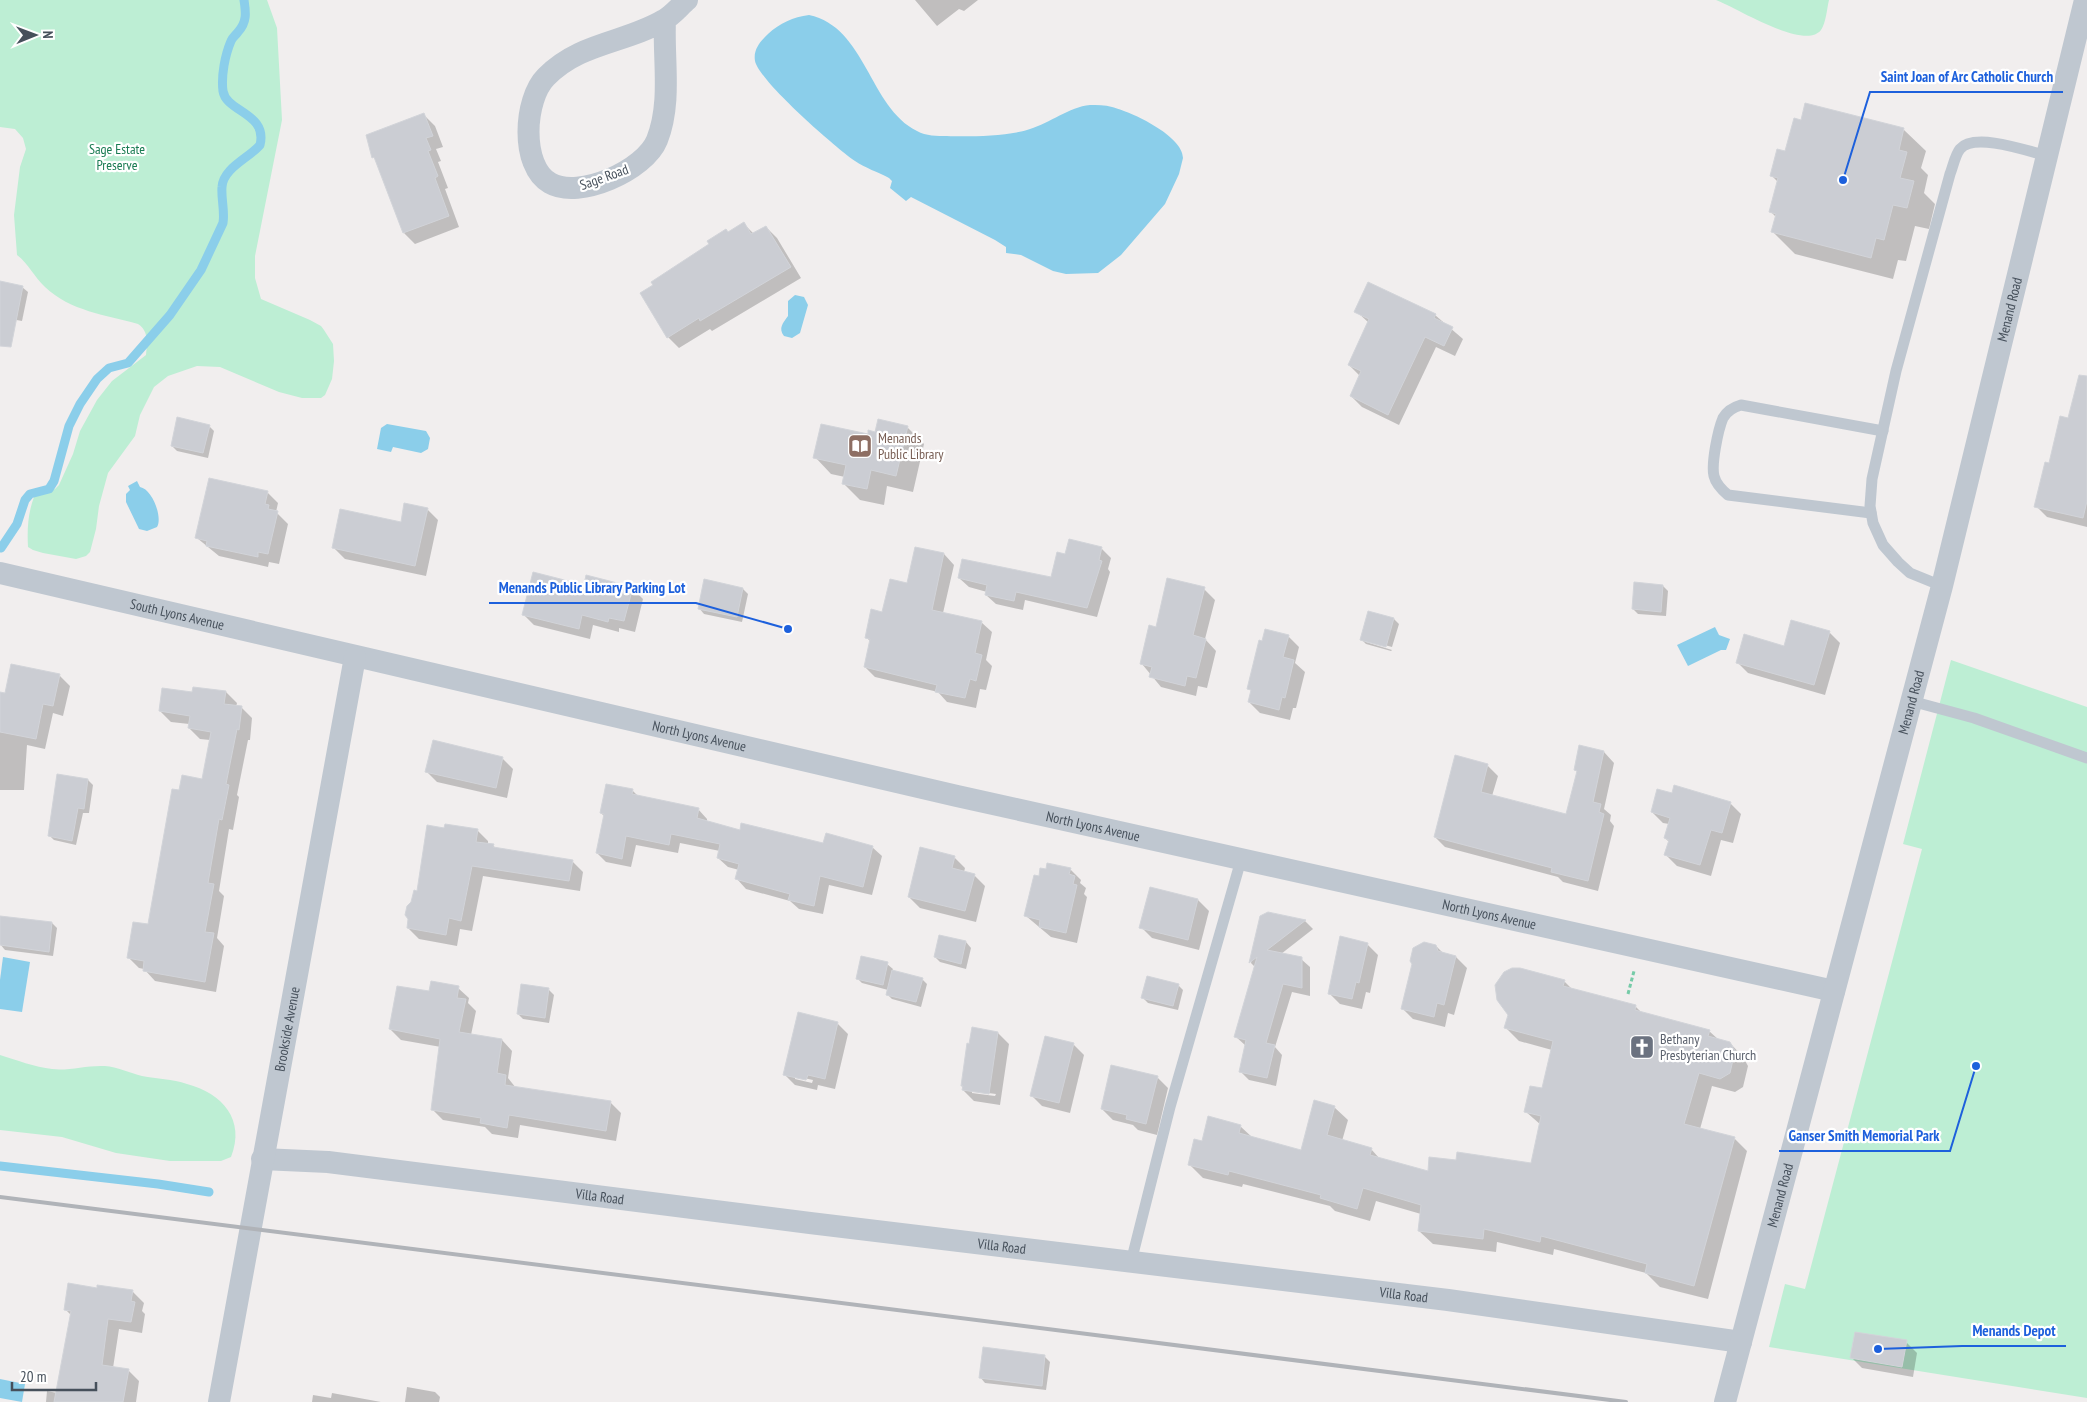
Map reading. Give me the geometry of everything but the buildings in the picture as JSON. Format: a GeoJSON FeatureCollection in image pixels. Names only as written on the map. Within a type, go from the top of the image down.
{"type":"FeatureCollection","features":[{"type":"Feature","properties":{"kind":"street","name":"Sage Road"},"geometry":{"type":"LineString","coordinates":[[665,20],[665,106],[660,132],[653,148],[630,169],[595,183],[568,189],[550,183],[542,177],[536,168],[529,139],[530,114],[537,89],[541,82],[546,76],[580,53],[604,42],[633,34],[665,20],[687,0]]}},
{"type":"Feature","properties":{"kind":"street","name":"Menand Road"},"geometry":{"type":"LineString","coordinates":[[1725,1402],[1942,586],[2085,0]]}},
{"type":"Feature","properties":{"kind":"street","name":"South Lyons Avenue"},"geometry":{"type":"LineString","coordinates":[[0,573],[355,657]]}},
{"type":"Feature","properties":{"kind":"street","name":"North Lyons Avenue"},"geometry":{"type":"LineString","coordinates":[[355,657],[1241,860],[1834,992]]}},
{"type":"Feature","properties":{"kind":"street","name":"Brookside Avenue"},"geometry":{"type":"LineString","coordinates":[[219,1402],[355,657]]}},
{"type":"Feature","properties":{"kind":"street","name":"Villa Road"},"geometry":{"type":"LineString","coordinates":[[262,1160],[328,1162],[1448,1300],[1740,1342]]}},
{"type":"Feature","properties":{"kind":"lane"},"geometry":{"type":"LineString","coordinates":[[1942,586],[1910,573],[1898,562],[1883,544],[1873,523],[1871,513],[1872,480],[1898,362],[1950,174],[1960,148],[1970,143],[1978,142],[2002,145],[2046,156]]}},
{"type":"Feature","properties":{"kind":"lane"},"geometry":{"type":"LineString","coordinates":[[1871,513],[1728,495],[1721,489],[1714,476],[1714,457],[1724,417],[1733,408],[1742,405],[1883,431]]}},
{"type":"Feature","properties":{"kind":"lane"},"geometry":{"type":"LineString","coordinates":[[1911,701],[1974,718],[2087,758]]}},
{"type":"Feature","properties":{"kind":"lane"},"geometry":{"type":"LineString","coordinates":[[1131,1262],[1170,1107],[1241,860]]}},
{"type":"Feature","properties":{"kind":"green space","name":"Sage Estate Preserve"},"geometry":{"type":"Polygon","coordinates":[[[0,0],[267,0],[277,28],[282,120],[255,256],[255,278],[261,299],[321,326],[333,344],[332,379],[325,395],[321,398],[302,398],[279,392],[220,367],[197,366],[168,376],[154,387],[140,415],[135,436],[108,473],[90,552],[86,556],[76,559],[43,553],[28,547],[30,509],[34,497],[55,489],[59,485],[73,454],[80,431],[97,400],[112,381],[146,355],[146,334],[138,324],[89,311],[66,302],[45,287],[17,255],[14,215],[20,167],[26,149],[23,138],[15,129],[0,127],[0,0]]]}},
{"type":"Feature","properties":{"kind":"green space"},"geometry":{"type":"Polygon","coordinates":[[[1716,0],[1829,0],[1821,30],[1813,35],[1801,35],[1770,26],[1716,0]]]}},
{"type":"Feature","properties":{"kind":"green space"},"geometry":{"type":"Polygon","coordinates":[[[1951,660],[2087,707],[2087,1398],[1769,1347],[1785,1284],[1805,1289],[1922,849],[1903,844],[1951,660]]]}},
{"type":"Feature","properties":{"kind":"green space"},"geometry":{"type":"Polygon","coordinates":[[[0,1055],[52,1069],[110,1067],[200,1088],[220,1101],[228,1110],[233,1120],[235,1144],[231,1157],[221,1161],[170,1161],[116,1153],[62,1137],[0,1130],[0,1055]]]}},
{"type":"Feature","properties":{"kind":"water"},"geometry":{"type":"Polygon","coordinates":[[[809,15],[828,22],[843,35],[856,51],[888,104],[901,120],[924,134],[935,136],[989,136],[1012,133],[1037,126],[1082,106],[1090,105],[1112,107],[1132,114],[1155,126],[1175,141],[1181,150],[1183,158],[1179,174],[1165,204],[1121,255],[1098,273],[1066,274],[1053,271],[1021,255],[1006,253],[1006,247],[995,240],[911,197],[906,201],[890,188],[892,181],[889,178],[855,161],[816,129],[783,98],[760,71],[755,57],[756,49],[763,39],[782,24],[798,17],[809,15]]]}},
{"type":"Feature","properties":{"kind":"water"},"geometry":{"type":"Polygon","coordinates":[[[795,295],[804,297],[808,305],[800,333],[792,338],[784,336],[781,328],[788,316],[788,301],[795,295]]]}},
{"type":"Feature","properties":{"kind":"water"},"geometry":{"type":"Polygon","coordinates":[[[387,424],[426,431],[430,438],[428,449],[421,453],[393,447],[391,452],[377,449],[381,428],[387,424]]]}},
{"type":"Feature","properties":{"kind":"water"},"geometry":{"type":"Polygon","coordinates":[[[137,481],[140,487],[149,493],[159,517],[157,527],[147,531],[139,529],[126,502],[126,494],[130,490],[128,486],[137,481]]]}},
{"type":"Feature","properties":{"kind":"water"},"geometry":{"type":"Polygon","coordinates":[[[1715,627],[1719,635],[1730,639],[1726,650],[1721,650],[1688,666],[1677,645],[1715,627]]]}},
{"type":"Feature","properties":{"kind":"water"},"geometry":{"type":"Polygon","coordinates":[[[3,957],[30,962],[22,1012],[0,1009],[0,980],[3,957]]]}},
{"type":"Feature","properties":{"kind":"water"},"geometry":{"type":"Polygon","coordinates":[[[0,1379],[25,1384],[22,1402],[0,1398],[0,1379]]]}},
{"type":"Feature","properties":{"kind":"waterway"},"geometry":{"type":"LineString","coordinates":[[1,548],[17,524],[25,500],[30,494],[49,489],[54,481],[69,426],[80,404],[97,379],[109,368],[128,363],[170,315],[201,270],[223,223],[223,180],[232,169],[260,145],[261,134],[258,126],[253,119],[231,104],[223,91],[223,72],[227,53],[231,40],[244,21],[244,0]]}},
{"type":"Feature","properties":{"kind":"waterway"},"geometry":{"type":"LineString","coordinates":[[0,1166],[158,1184],[209,1192]]}},
{"type":"Feature","properties":{"kind":"railway"},"geometry":{"type":"LineString","coordinates":[[0,1197],[1626,1402]]}},
{"type":"Feature","properties":{"kind":"place","name":"Saint Joan of Arc Catholic Church"},"geometry":{"type":"Point","coordinates":[1843,180]}},
{"type":"Feature","properties":{"kind":"place","name":"Menands Public Library"},"geometry":{"type":"Point","coordinates":[860,446]}},
{"type":"Feature","properties":{"kind":"place","name":"Menands Public Library Parking Lot"},"geometry":{"type":"Point","coordinates":[788,629]}},
{"type":"Feature","properties":{"kind":"place","name":"Bethany Presbyterian Church"},"geometry":{"type":"Point","coordinates":[1642,1047]}},
{"type":"Feature","properties":{"kind":"place","name":"Ganser Smith Memorial Park"},"geometry":{"type":"Point","coordinates":[1976,1066]}},
{"type":"Feature","properties":{"kind":"place","name":"Menands Depot"},"geometry":{"type":"Point","coordinates":[1878,1349]}}]}
